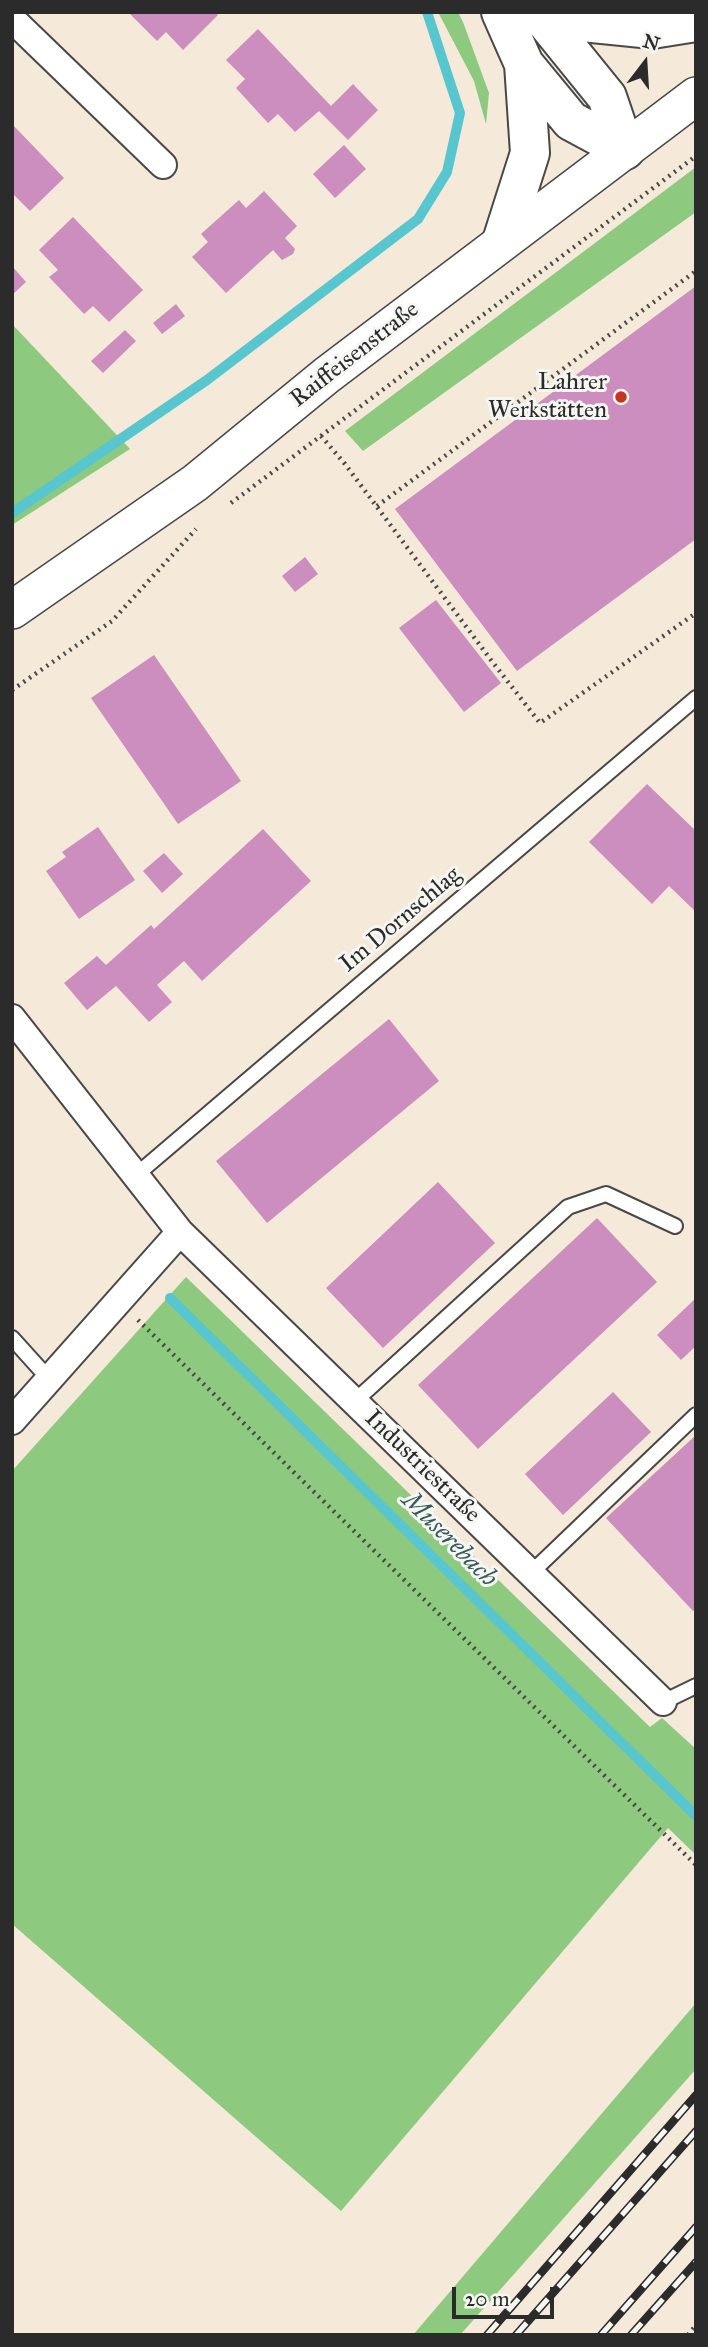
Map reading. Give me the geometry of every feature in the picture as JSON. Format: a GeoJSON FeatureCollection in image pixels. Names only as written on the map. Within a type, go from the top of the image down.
{"type":"FeatureCollection","features":[{"type":"Feature","properties":{"kind":"main road"},"geometry":{"type":"LineString","coordinates":[[501,12],[524,64],[571,121],[625,150]]}},
{"type":"Feature","properties":{"kind":"main road"},"geometry":{"type":"LineString","coordinates":[[538,15],[607,97],[625,150]]}},
{"type":"Feature","properties":{"kind":"main road"},"geometry":{"type":"LineString","coordinates":[[538,15],[652,29],[696,22]]}},
{"type":"Feature","properties":{"kind":"main road"},"geometry":{"type":"LineString","coordinates":[[502,241],[530,153],[524,64]]}},
{"type":"Feature","properties":{"kind":"street"},"geometry":{"type":"LineString","coordinates":[[12,19],[163,165]]}},
{"type":"Feature","properties":{"kind":"street","name":"Raiffeisenstraße"},"geometry":{"type":"LineString","coordinates":[[12,610],[195,483],[327,375],[696,96]]}},
{"type":"Feature","properties":{"kind":"street","name":"Industriestraße"},"geometry":{"type":"LineString","coordinates":[[12,1018],[180,1232],[663,1702]]}},
{"type":"Feature","properties":{"kind":"street"},"geometry":{"type":"LineString","coordinates":[[12,1421],[180,1232]]}},
{"type":"Feature","properties":{"kind":"lane","name":"Im Dornschlag"},"geometry":{"type":"LineString","coordinates":[[135,1176],[696,698]]}},
{"type":"Feature","properties":{"kind":"lane"},"geometry":{"type":"LineString","coordinates":[[355,1401],[568,1207],[606,1194],[676,1226]]}},
{"type":"Feature","properties":{"kind":"lane"},"geometry":{"type":"LineString","coordinates":[[12,1338],[49,1379]]}},
{"type":"Feature","properties":{"kind":"lane"},"geometry":{"type":"LineString","coordinates":[[531,1573],[696,1415]]}},
{"type":"Feature","properties":{"kind":"lane"},"geometry":{"type":"LineString","coordinates":[[663,1702],[696,1686]]}},
{"type":"Feature","properties":{"kind":"path"},"geometry":{"type":"LineString","coordinates":[[223,509],[696,156]]}},
{"type":"Feature","properties":{"kind":"path"},"geometry":{"type":"LineString","coordinates":[[377,506],[696,271]]}},
{"type":"Feature","properties":{"kind":"path"},"geometry":{"type":"LineString","coordinates":[[321,436],[540,723],[696,613]]}},
{"type":"Feature","properties":{"kind":"path"},"geometry":{"type":"LineString","coordinates":[[12,690],[112,621],[201,525]]}},
{"type":"Feature","properties":{"kind":"path"},"geometry":{"type":"LineString","coordinates":[[118,1301],[696,1865]]}},
{"type":"Feature","properties":{"kind":"path"},"geometry":{"type":"LineString","coordinates":[[688,2335],[696,2325]]}},
{"type":"Feature","properties":{"kind":"green space"},"geometry":{"type":"Polygon","coordinates":[[[438,12],[458,12],[463,22],[489,93],[486,124],[474,81],[438,12]]]}},
{"type":"Feature","properties":{"kind":"green space"},"geometry":{"type":"Polygon","coordinates":[[[696,167],[696,212],[363,451],[345,431],[696,167]]]}},
{"type":"Feature","properties":{"kind":"green space"},"geometry":{"type":"Polygon","coordinates":[[[12,324],[130,449],[12,525],[12,324]]]}},
{"type":"Feature","properties":{"kind":"green space"},"geometry":{"type":"Polygon","coordinates":[[[186,1277],[650,1727],[662,1718],[696,1749],[696,1855],[668,1828],[341,2211],[12,1924],[12,1471],[186,1277]]]}},
{"type":"Feature","properties":{"kind":"green space"},"geometry":{"type":"Polygon","coordinates":[[[696,2003],[696,2069],[460,2335],[413,2335],[696,2003]]]}},
{"type":"Feature","properties":{"kind":"building"},"geometry":{"type":"Polygon","coordinates":[[[128,12],[216,12],[218,15],[183,50],[166,32],[157,41],[128,12]]]}},
{"type":"Feature","properties":{"kind":"building"},"geometry":{"type":"Polygon","coordinates":[[[258,29],[331,106],[353,84],[378,110],[348,140],[319,111],[295,132],[278,114],[268,123],[236,88],[245,79],[226,60],[258,29]]]}},
{"type":"Feature","properties":{"kind":"building"},"geometry":{"type":"Polygon","coordinates":[[[12,124],[64,178],[30,211],[12,193],[12,124]]]}},
{"type":"Feature","properties":{"kind":"building"},"geometry":{"type":"Polygon","coordinates":[[[344,145],[366,169],[335,198],[313,174],[344,145]]]}},
{"type":"Feature","properties":{"kind":"building"},"geometry":{"type":"Polygon","coordinates":[[[264,191],[297,226],[285,238],[295,249],[293,254],[282,260],[273,250],[226,293],[192,257],[208,242],[201,234],[239,200],[246,208],[264,191]]]}},
{"type":"Feature","properties":{"kind":"building"},"geometry":{"type":"Polygon","coordinates":[[[73,217],[143,290],[109,322],[93,306],[84,314],[49,277],[58,270],[39,250],[73,217]]]}},
{"type":"Feature","properties":{"kind":"building"},"geometry":{"type":"Polygon","coordinates":[[[12,266],[26,282],[12,295],[12,266]]]}},
{"type":"Feature","properties":{"kind":"building","name":"Lahrer Werkstätten"},"geometry":{"type":"Polygon","coordinates":[[[696,286],[696,539],[517,671],[395,509],[696,286]]]}},
{"type":"Feature","properties":{"kind":"building"},"geometry":{"type":"Polygon","coordinates":[[[176,304],[185,316],[162,334],[153,323],[176,304]]]}},
{"type":"Feature","properties":{"kind":"building"},"geometry":{"type":"Polygon","coordinates":[[[125,330],[136,341],[103,373],[91,361],[125,330]]]}},
{"type":"Feature","properties":{"kind":"building"},"geometry":{"type":"Polygon","coordinates":[[[305,557],[318,574],[295,592],[282,576],[305,557]]]}},
{"type":"Feature","properties":{"kind":"building"},"geometry":{"type":"Polygon","coordinates":[[[436,600],[501,683],[464,712],[399,628],[436,600]]]}},
{"type":"Feature","properties":{"kind":"building"},"geometry":{"type":"Polygon","coordinates":[[[154,655],[241,781],[178,824],[91,698],[154,655]]]}},
{"type":"Feature","properties":{"kind":"building"},"geometry":{"type":"Polygon","coordinates":[[[647,784],[696,831],[696,912],[669,886],[652,904],[589,842],[647,784]]]}},
{"type":"Feature","properties":{"kind":"building"},"geometry":{"type":"Polygon","coordinates":[[[98,827],[135,880],[79,919],[46,871],[66,857],[62,852],[98,827]]]}},
{"type":"Feature","properties":{"kind":"building"},"geometry":{"type":"Polygon","coordinates":[[[263,829],[311,881],[202,981],[184,961],[157,985],[172,1002],[149,1022],[116,986],[87,1010],[64,983],[97,956],[106,965],[151,925],[154,929],[263,829]]]}},
{"type":"Feature","properties":{"kind":"building"},"geometry":{"type":"Polygon","coordinates":[[[164,853],[183,874],[162,893],[143,871],[164,853]]]}},
{"type":"Feature","properties":{"kind":"building"},"geometry":{"type":"Polygon","coordinates":[[[389,1019],[439,1081],[267,1223],[216,1161],[389,1019]]]}},
{"type":"Feature","properties":{"kind":"building"},"geometry":{"type":"Polygon","coordinates":[[[438,1182],[495,1243],[383,1348],[326,1288],[438,1182]]]}},
{"type":"Feature","properties":{"kind":"building"},"geometry":{"type":"Polygon","coordinates":[[[597,1218],[657,1282],[478,1449],[418,1385],[597,1218]]]}},
{"type":"Feature","properties":{"kind":"building"},"geometry":{"type":"Polygon","coordinates":[[[696,1298],[696,1346],[681,1360],[657,1335],[696,1298]]]}},
{"type":"Feature","properties":{"kind":"building"},"geometry":{"type":"Polygon","coordinates":[[[613,1392],[651,1432],[563,1515],[525,1474],[613,1392]]]}},
{"type":"Feature","properties":{"kind":"building"},"geometry":{"type":"Polygon","coordinates":[[[696,1435],[696,1608],[693,1611],[606,1518],[696,1435]]]}},
{"type":"Feature","properties":{"kind":"waterway"},"geometry":{"type":"LineString","coordinates":[[12,513],[207,380],[418,219],[447,172],[460,113],[427,12]]}},
{"type":"Feature","properties":{"kind":"waterway","name":"Muserebach"},"geometry":{"type":"LineString","coordinates":[[170,1298],[696,1816]]}},
{"type":"Feature","properties":{"kind":"railway"},"geometry":{"type":"LineString","coordinates":[[487,2335],[696,2095]]}},
{"type":"Feature","properties":{"kind":"railway"},"geometry":{"type":"LineString","coordinates":[[516,2335],[696,2131]]}},
{"type":"Feature","properties":{"kind":"railway"},"geometry":{"type":"LineString","coordinates":[[601,2335],[696,2227]]}},
{"type":"Feature","properties":{"kind":"railway"},"geometry":{"type":"LineString","coordinates":[[631,2335],[696,2262]]}},
{"type":"Feature","properties":{"kind":"place","name":"Lahrer Werkstätten"},"geometry":{"type":"Point","coordinates":[621,397]}}]}
